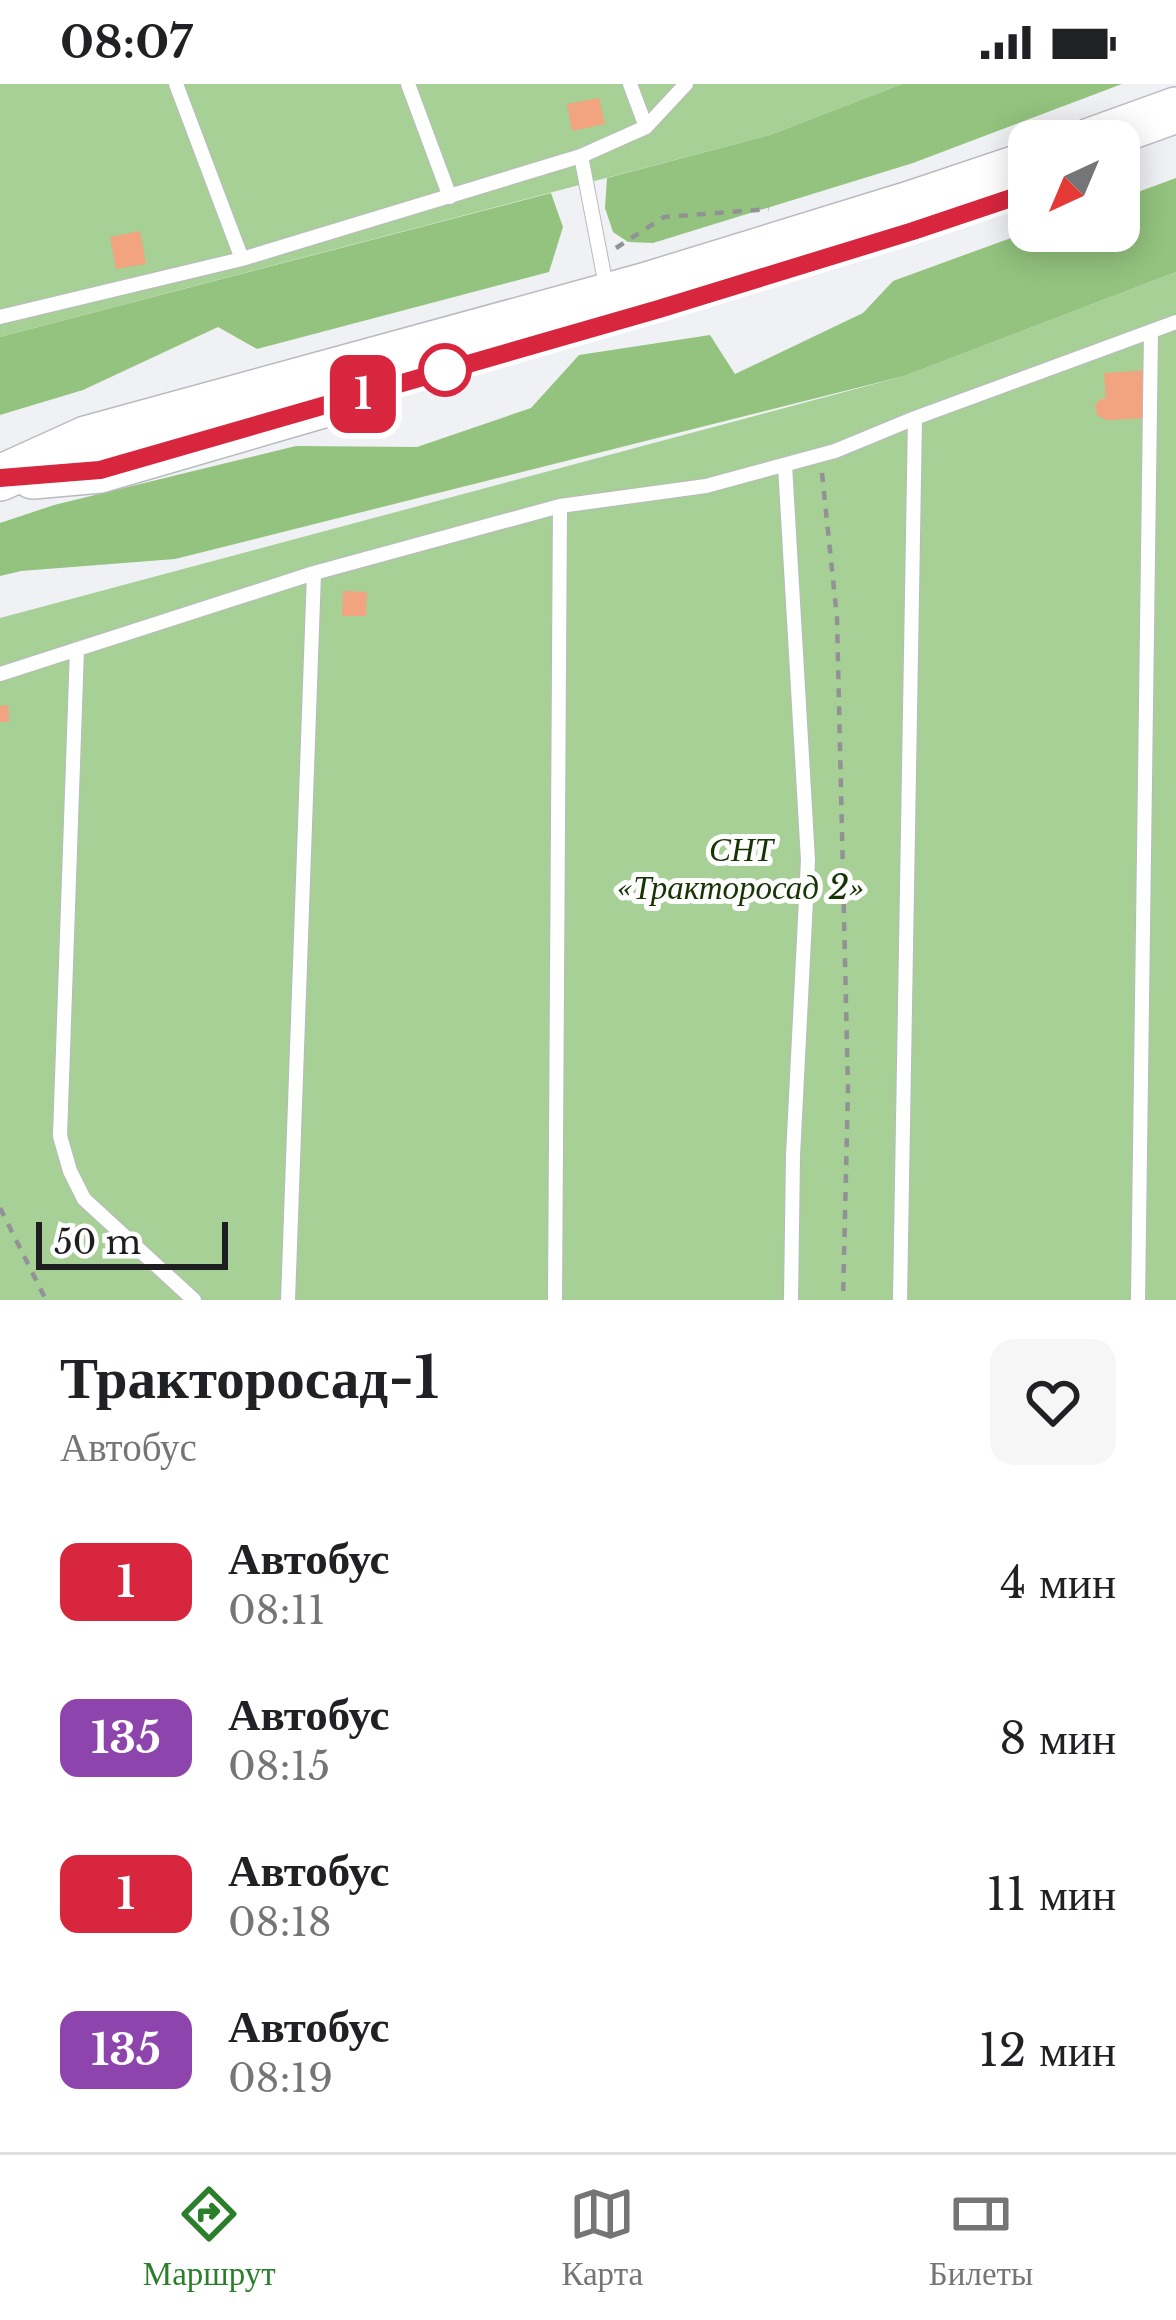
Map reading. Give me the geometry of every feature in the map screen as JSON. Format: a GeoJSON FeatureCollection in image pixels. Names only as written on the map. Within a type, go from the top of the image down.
{"type":"FeatureCollection","features":[{"type":"Feature","properties":{"kind":"main road"},"geometry":{"type":"LineString","coordinates":[[1140,123],[1176,110]]}},
{"type":"Feature","properties":{"kind":"main road"},"geometry":{"type":"LineString","coordinates":[[1140,153],[1176,140]]}},
{"type":"Feature","properties":{"kind":"main road"},"geometry":{"type":"LineString","coordinates":[[1008,171],[608,296],[86,439],[0,478],[100,470],[659,309],[1008,199]]}},
{"type":"Feature","properties":{"kind":"lane"},"geometry":{"type":"LineString","coordinates":[[176,84],[242,259]]}},
{"type":"Feature","properties":{"kind":"lane"},"geometry":{"type":"LineString","coordinates":[[408,84],[450,197]]}},
{"type":"Feature","properties":{"kind":"lane"},"geometry":{"type":"LineString","coordinates":[[630,84],[646,127]]}},
{"type":"Feature","properties":{"kind":"lane"},"geometry":{"type":"LineString","coordinates":[[0,317],[242,259],[580,156],[646,127],[686,84]]}},
{"type":"Feature","properties":{"kind":"lane"},"geometry":{"type":"LineString","coordinates":[[580,156],[608,296]]}},
{"type":"Feature","properties":{"kind":"lane"},"geometry":{"type":"LineString","coordinates":[[0,674],[314,573],[560,506],[706,486],[820,455],[1176,322]]}},
{"type":"Feature","properties":{"kind":"lane"},"geometry":{"type":"LineString","coordinates":[[1138,1300],[1151,332]]}},
{"type":"Feature","properties":{"kind":"lane"},"geometry":{"type":"LineString","coordinates":[[900,1300],[914,418]]}},
{"type":"Feature","properties":{"kind":"lane"},"geometry":{"type":"LineString","coordinates":[[785,465],[808,860],[791,1300]]}},
{"type":"Feature","properties":{"kind":"lane"},"geometry":{"type":"LineString","coordinates":[[555,1300],[560,506]]}},
{"type":"Feature","properties":{"kind":"lane"},"geometry":{"type":"LineString","coordinates":[[289,1300],[314,573]]}},
{"type":"Feature","properties":{"kind":"lane"},"geometry":{"type":"LineString","coordinates":[[77,649],[60,1136],[84,1199],[194,1300]]}},
{"type":"Feature","properties":{"kind":"path"},"geometry":{"type":"LineString","coordinates":[[820,455],[837,618],[848,1089],[843,1300]]}},
{"type":"Feature","properties":{"kind":"path"},"geometry":{"type":"LineString","coordinates":[[0,1208],[46,1300]]}},
{"type":"Feature","properties":{"kind":"green space"},"geometry":{"type":"Polygon","coordinates":[[[0,84],[902,84],[770,135],[0,337],[0,84]]]}},
{"type":"Feature","properties":{"kind":"green space"},"geometry":{"type":"Polygon","coordinates":[[[902,84],[1122,84],[1027,120],[1008,120],[1008,127],[913,163],[653,243],[628,242],[613,232],[605,208],[607,178],[770,135],[902,84]]]}},
{"type":"Feature","properties":{"kind":"green space"},"geometry":{"type":"Polygon","coordinates":[[[1176,178],[1176,272],[904,376],[175,559],[0,576],[0,523],[54,505],[296,446],[417,447],[531,408],[579,355],[710,335],[735,374],[863,313],[893,281],[1008,239],[1008,252],[1140,252],[1140,191],[1176,178]]]}},
{"type":"Feature","properties":{"kind":"green space"},"geometry":{"type":"Polygon","coordinates":[[[551,193],[563,227],[549,272],[257,349],[218,327],[83,390],[0,415],[0,337],[551,193]]]}},
{"type":"Feature","properties":{"kind":"green space","name":"СНТ «Тракторосад 2»"},"geometry":{"type":"Polygon","coordinates":[[[1176,272],[1176,1300],[0,1300],[0,618],[904,376],[1176,272]]]}},
{"type":"Feature","properties":{"kind":"building"},"geometry":{"type":"Polygon","coordinates":[[[599,98],[605,124],[572,131],[567,104],[599,98]]]}},
{"type":"Feature","properties":{"kind":"building"},"geometry":{"type":"Polygon","coordinates":[[[140,231],[146,264],[116,269],[110,237],[140,231]]]}},
{"type":"Feature","properties":{"kind":"building"},"geometry":{"type":"Polygon","coordinates":[[[1151,370],[1152,418],[1106,420],[1097,415],[1095,405],[1106,398],[1104,373],[1151,370]]]}},
{"type":"Feature","properties":{"kind":"building"},"geometry":{"type":"Polygon","coordinates":[[[343,591],[367,592],[366,616],[342,616],[343,591]]]}},
{"type":"Feature","properties":{"kind":"building"},"geometry":{"type":"Polygon","coordinates":[[[8,705],[9,722],[0,722],[0,706],[8,705]]]}},
{"type":"Feature","properties":{"kind":"bus line","name":"1"},"geometry":{"type":"LineString","coordinates":[[0,478],[100,470],[659,309],[1008,199]]}}]}
